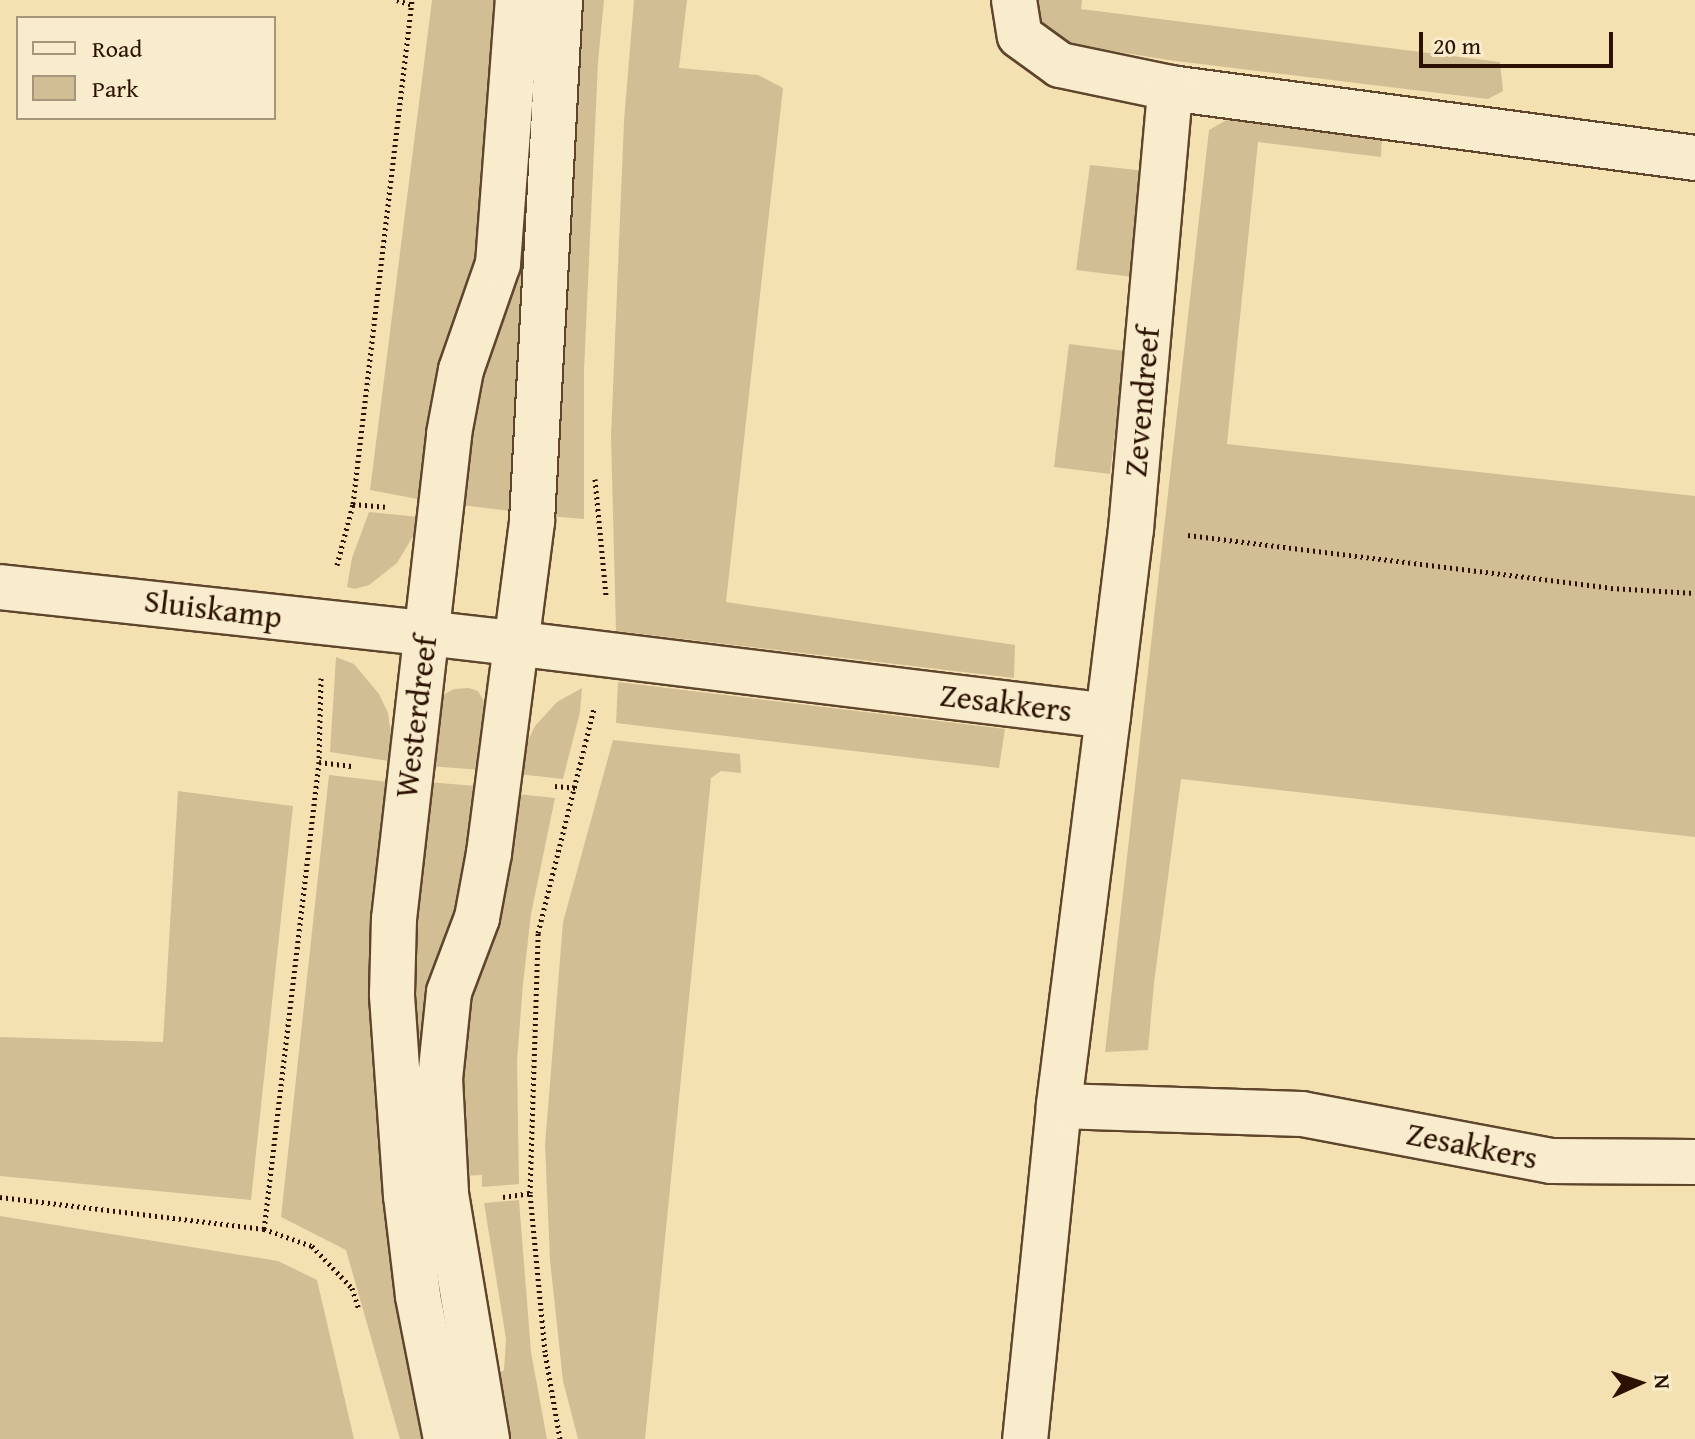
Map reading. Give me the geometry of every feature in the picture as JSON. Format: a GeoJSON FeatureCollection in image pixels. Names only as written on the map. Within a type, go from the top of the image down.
{"type":"FeatureCollection","features":[{"type":"Feature","properties":{"kind":"street","name":"Westerdreef"},"geometry":{"type":"LineString","coordinates":[[446,1439],[418,1296],[406,1196],[392,994],[394,919],[449,434],[461,370],[498,264],[518,0]]}},
{"type":"Feature","properties":{"kind":"street"},"geometry":{"type":"LineString","coordinates":[[487,1439],[446,1193],[440,1079],[449,992],[477,918],[489,853],[513,643],[532,521],[560,0]]}},
{"type":"Feature","properties":{"kind":"street"},"geometry":{"type":"LineString","coordinates":[[1014,0],[1020,36],[1060,65],[1170,88],[1695,158]]}},
{"type":"Feature","properties":{"kind":"street","name":"Zevendreef"},"geometry":{"type":"LineString","coordinates":[[1108,716],[1131,529],[1170,88]]}},
{"type":"Feature","properties":{"kind":"street","name":"Sluiskamp"},"geometry":{"type":"LineString","coordinates":[[0,587],[513,643]]}},
{"type":"Feature","properties":{"kind":"street","name":"Zesakkers"},"geometry":{"type":"LineString","coordinates":[[513,643],[1108,716],[1059,1106],[1025,1439]]}},
{"type":"Feature","properties":{"kind":"street","name":"Zesakkers"},"geometry":{"type":"LineString","coordinates":[[1059,1106],[1302,1114],[1551,1161],[1695,1162]]}},
{"type":"Feature","properties":{"kind":"path"},"geometry":{"type":"LineString","coordinates":[[264,1229],[319,762],[322,621],[353,504],[412,3],[397,0]]}},
{"type":"Feature","properties":{"kind":"path"},"geometry":{"type":"LineString","coordinates":[[560,1439],[545,1352],[530,1193],[538,933],[606,655],[606,587],[594,472]]}},
{"type":"Feature","properties":{"kind":"path"},"geometry":{"type":"LineString","coordinates":[[1131,529],[1611,588],[1695,593]]}},
{"type":"Feature","properties":{"kind":"path"},"geometry":{"type":"LineString","coordinates":[[0,1197],[264,1229],[312,1246],[352,1288],[360,1313]]}},
{"type":"Feature","properties":{"kind":"green space"},"geometry":{"type":"Polygon","coordinates":[[[432,0],[498,0],[485,223],[461,309],[423,500],[370,490],[432,0]]]}},
{"type":"Feature","properties":{"kind":"green space"},"geometry":{"type":"Polygon","coordinates":[[[577,0],[604,0],[598,62],[584,371],[584,519],[548,516],[577,0]]]}},
{"type":"Feature","properties":{"kind":"green space"},"geometry":{"type":"Polygon","coordinates":[[[634,0],[687,0],[679,68],[758,75],[783,88],[726,602],[1015,645],[1014,678],[616,631],[611,437],[624,121],[634,0]]]}},
{"type":"Feature","properties":{"kind":"green space"},"geometry":{"type":"Polygon","coordinates":[[[1036,0],[1082,0],[1081,9],[1500,62],[1503,91],[1488,99],[1168,60],[1065,43],[1044,30],[1036,0]]]}},
{"type":"Feature","properties":{"kind":"green space"},"geometry":{"type":"Polygon","coordinates":[[[1232,117],[1382,131],[1381,157],[1258,142],[1227,444],[1695,496],[1695,837],[1181,779],[1148,1050],[1105,1052],[1209,130],[1232,117]]]}},
{"type":"Feature","properties":{"kind":"green space"},"geometry":{"type":"Polygon","coordinates":[[[1090,165],[1146,171],[1133,277],[1076,270],[1090,165]]]}},
{"type":"Feature","properties":{"kind":"green space"},"geometry":{"type":"Polygon","coordinates":[[[523,192],[532,193],[513,508],[510,511],[461,505],[474,393],[523,192]]]}},
{"type":"Feature","properties":{"kind":"green space"},"geometry":{"type":"Polygon","coordinates":[[[1069,344],[1125,351],[1110,474],[1054,467],[1069,344]]]}},
{"type":"Feature","properties":{"kind":"green space"},"geometry":{"type":"Polygon","coordinates":[[[369,512],[419,517],[421,523],[397,563],[369,585],[355,589],[347,587],[352,558],[369,512]]]}},
{"type":"Feature","properties":{"kind":"green space"},"geometry":{"type":"Polygon","coordinates":[[[336,657],[354,664],[379,694],[388,713],[395,762],[330,752],[336,657]]]}},
{"type":"Feature","properties":{"kind":"green space"},"geometry":{"type":"Polygon","coordinates":[[[618,682],[1005,729],[999,768],[616,723],[618,682]]]}},
{"type":"Feature","properties":{"kind":"green space"},"geometry":{"type":"Polygon","coordinates":[[[582,688],[580,712],[563,779],[518,774],[521,755],[535,726],[557,702],[582,688]]]}},
{"type":"Feature","properties":{"kind":"green space"},"geometry":{"type":"Polygon","coordinates":[[[454,689],[478,691],[490,712],[482,770],[429,766],[441,696],[454,689]]]}},
{"type":"Feature","properties":{"kind":"green space"},"geometry":{"type":"Polygon","coordinates":[[[613,740],[740,754],[741,773],[721,771],[711,778],[645,1439],[578,1439],[563,1381],[550,1260],[545,1145],[563,922],[613,740]]]}},
{"type":"Feature","properties":{"kind":"green space"},"geometry":{"type":"Polygon","coordinates":[[[329,775],[389,782],[430,1439],[400,1439],[346,1250],[281,1217],[329,775]]]}},
{"type":"Feature","properties":{"kind":"green space"},"geometry":{"type":"Polygon","coordinates":[[[428,782],[476,786],[477,821],[420,1081],[410,1081],[410,952],[428,782]]]}},
{"type":"Feature","properties":{"kind":"green space"},"geometry":{"type":"Polygon","coordinates":[[[178,791],[293,806],[251,1200],[0,1176],[0,1037],[163,1042],[178,791]]]}},
{"type":"Feature","properties":{"kind":"green space"},"geometry":{"type":"Polygon","coordinates":[[[517,794],[555,798],[531,914],[523,984],[517,1061],[519,1184],[482,1187],[482,1175],[461,1176],[462,1009],[517,794]]]}},
{"type":"Feature","properties":{"kind":"green space"},"geometry":{"type":"Polygon","coordinates":[[[519,1200],[531,1352],[547,1439],[505,1439],[494,1376],[504,1370],[506,1339],[484,1203],[519,1200]]]}},
{"type":"Feature","properties":{"kind":"green space"},"geometry":{"type":"Polygon","coordinates":[[[0,1216],[278,1261],[317,1280],[354,1439],[0,1439],[0,1216]]]}}]}
